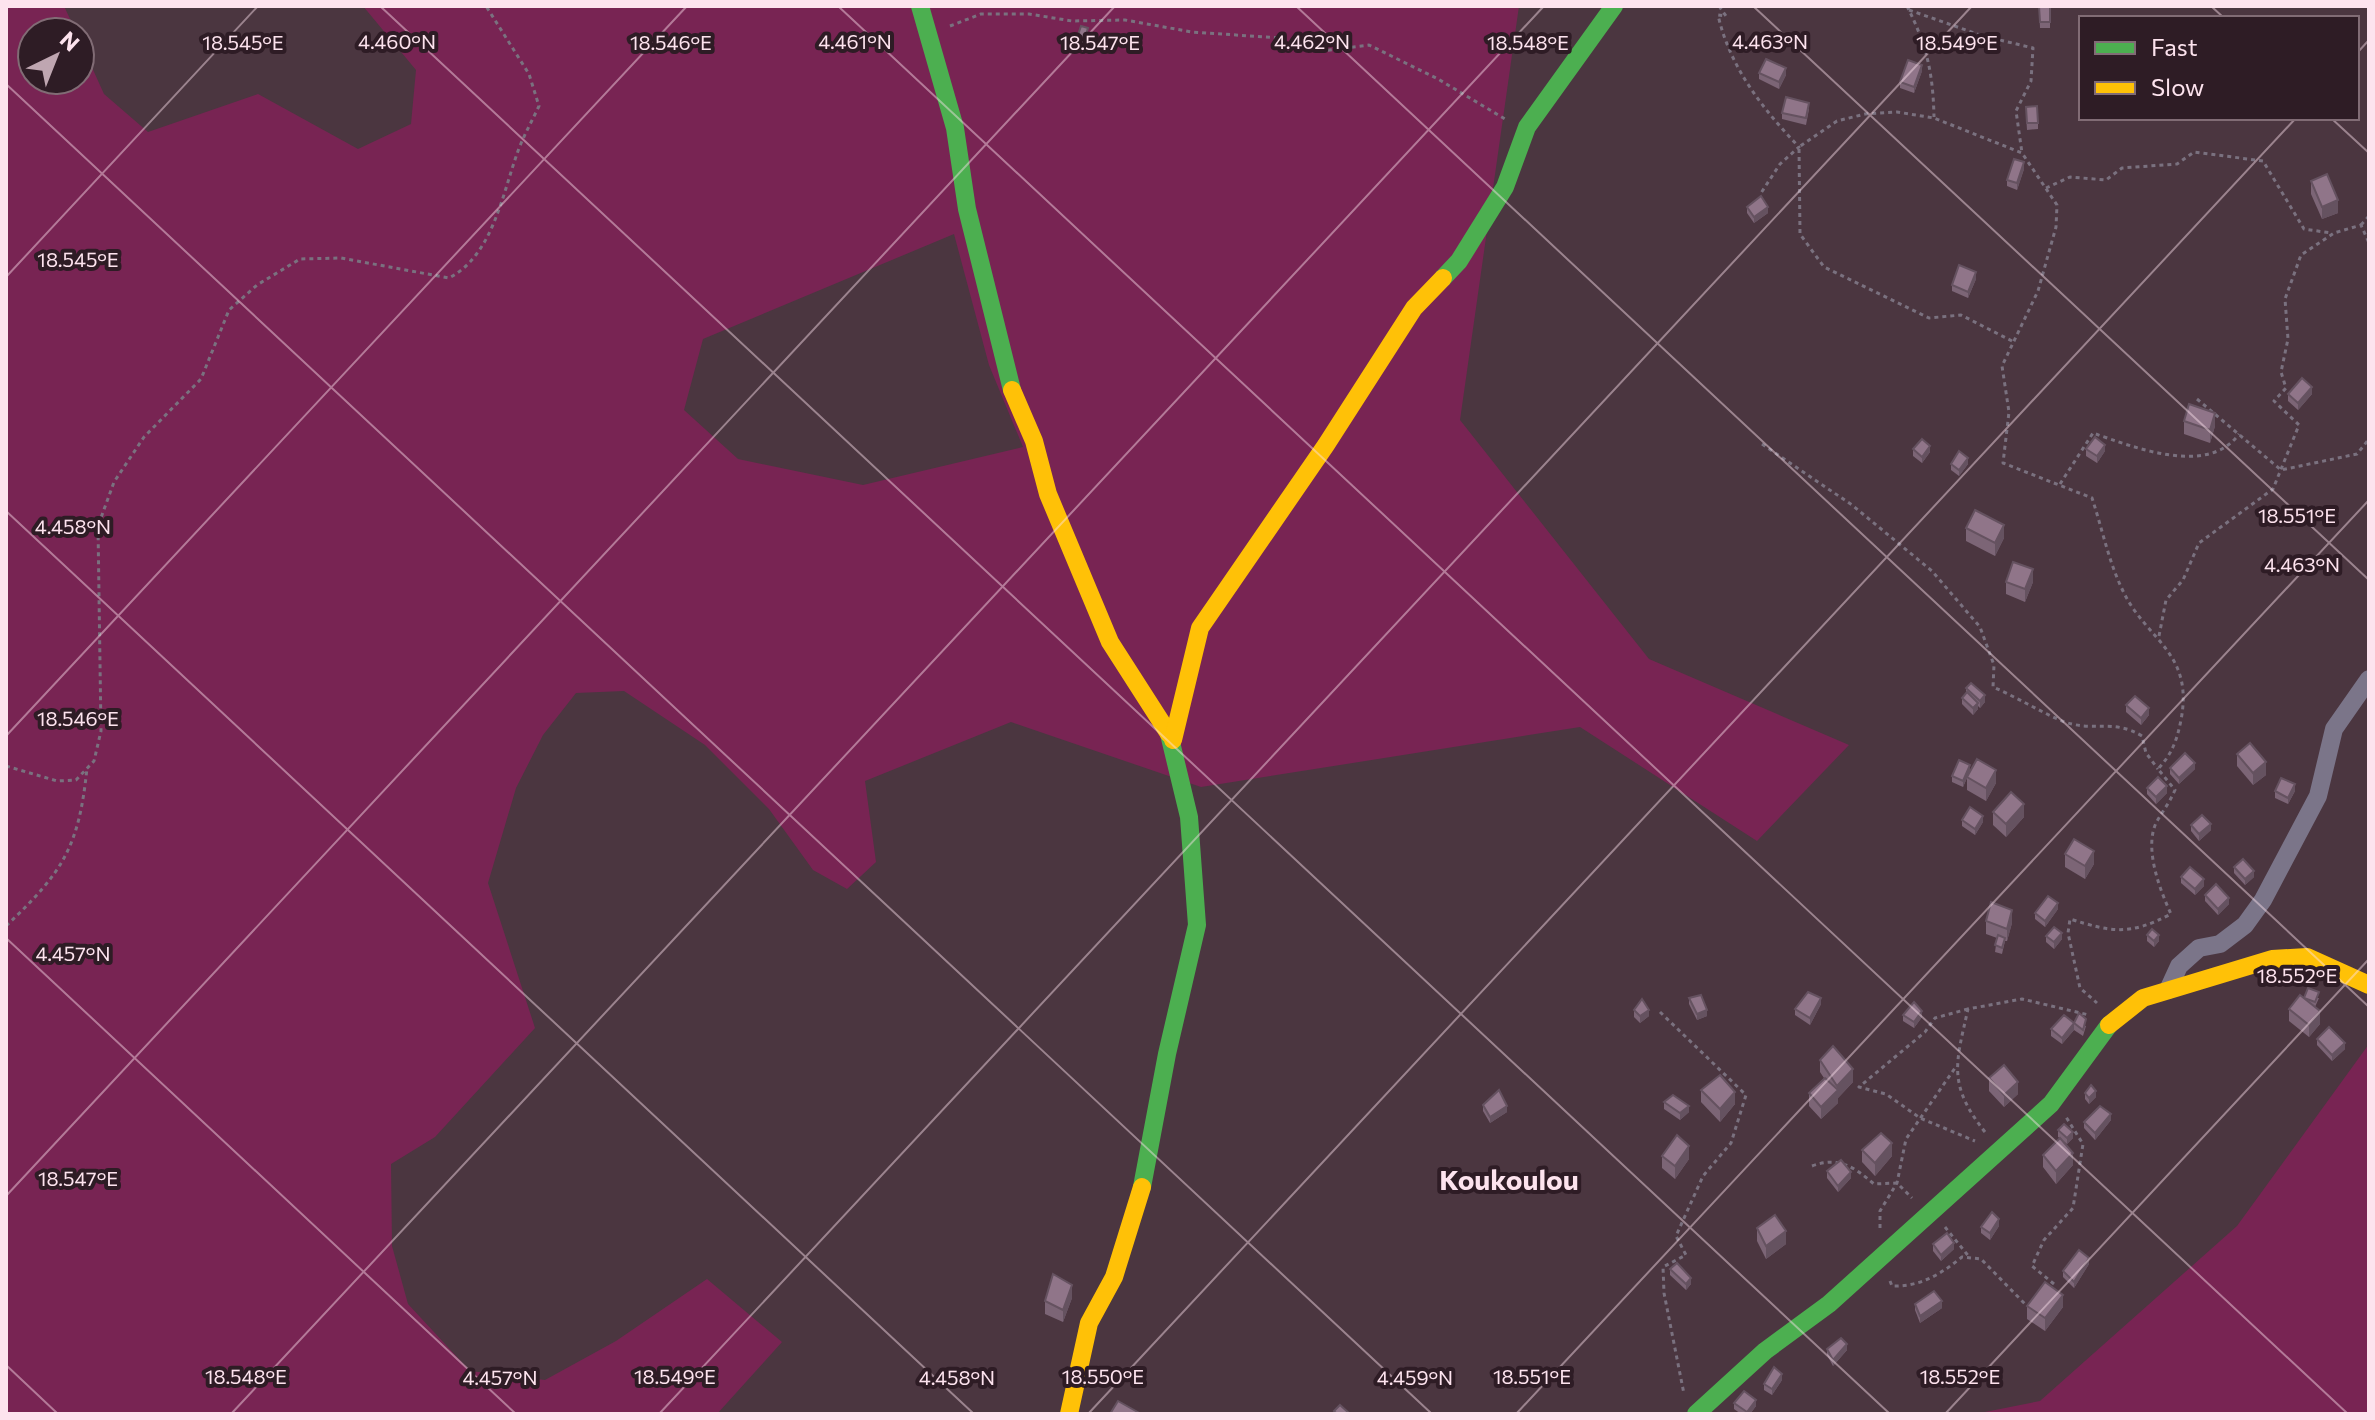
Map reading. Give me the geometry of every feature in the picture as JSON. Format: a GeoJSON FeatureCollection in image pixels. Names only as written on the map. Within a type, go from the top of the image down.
{"type":"FeatureCollection","features":[{"type":"Feature","properties":{"kind":"street"},"geometry":{"type":"LineString","coordinates":[[920,6],[955,128],[967,209],[1012,389],[1034,441],[1064,536],[1110,642],[1173,740],[1189,817],[1197,925],[1167,1054],[1143,1185],[1114,1277],[1089,1323],[1069,1414]]}},
{"type":"Feature","properties":{"kind":"street"},"geometry":{"type":"LineString","coordinates":[[1173,740],[1200,628],[1326,445],[1414,308],[1459,261],[1505,187],[1527,127],[1614,6]]}},
{"type":"Feature","properties":{"kind":"street"},"geometry":{"type":"LineString","coordinates":[[2168,990],[2179,966],[2199,948],[2220,944],[2245,925],[2263,900],[2318,796],[2334,729],[2369,679]]}},
{"type":"Feature","properties":{"kind":"street"},"geometry":{"type":"LineString","coordinates":[[1691,1408],[1829,1304],[2000,1151],[2051,1104],[2114,1019],[2143,998],[2272,959],[2307,957],[2369,985]]}},
{"type":"Feature","properties":{"kind":"path"},"geometry":{"type":"LineString","coordinates":[[6,766],[57,781],[76,780],[94,761],[101,731],[98,526],[114,482],[144,437],[201,379],[229,310],[257,285],[300,259],[341,258],[449,278],[464,270],[485,243],[520,147],[539,106],[529,74],[486,6]]}},
{"type":"Feature","properties":{"kind":"path"},"geometry":{"type":"LineString","coordinates":[[1719,6],[1726,16],[1718,15],[1732,62],[1772,118],[1799,147],[1800,234],[1824,267],[1929,318],[1961,315],[2012,341]]}},
{"type":"Feature","properties":{"kind":"path"},"geometry":{"type":"LineString","coordinates":[[1908,8],[1933,74],[1934,118]]}},
{"type":"Feature","properties":{"kind":"path"},"geometry":{"type":"LineString","coordinates":[[1908,8],[1983,36],[2033,48],[2031,81],[2016,111],[2022,153],[2057,205],[2056,227],[2038,291],[2002,366],[2009,412],[2003,463],[2092,498],[2123,593],[2159,637],[2178,668],[2186,698],[2178,740],[2158,769]]}},
{"type":"Feature","properties":{"kind":"path"},"geometry":{"type":"LineString","coordinates":[[930,33],[981,14],[1029,14],[1072,21],[1125,20],[1192,32],[1280,38],[1321,51],[1369,45],[1438,79],[1503,119],[1527,127]]}},
{"type":"Feature","properties":{"kind":"path"},"geometry":{"type":"LineString","coordinates":[[1761,193],[1780,164],[1799,147],[1837,121],[1865,114],[1897,112],[1934,118],[2022,153]]}},
{"type":"Feature","properties":{"kind":"path"},"geometry":{"type":"LineString","coordinates":[[2046,188],[2070,177],[2106,180],[2122,168],[2177,164],[2194,152],[2226,153],[2263,161],[2304,229],[2334,233]]}},
{"type":"Feature","properties":{"kind":"path"},"geometry":{"type":"LineString","coordinates":[[2159,637],[2166,600],[2183,580],[2199,543],[2273,489],[2299,425],[2274,401],[2286,388],[2281,372],[2288,339],[2285,299],[2301,255],[2334,233],[2361,225],[2369,216]]}},
{"type":"Feature","properties":{"kind":"path"},"geometry":{"type":"LineString","coordinates":[[2361,225],[2369,243]]}},
{"type":"Feature","properties":{"kind":"path"},"geometry":{"type":"LineString","coordinates":[[2197,399],[2281,470]]}},
{"type":"Feature","properties":{"kind":"path"},"geometry":{"type":"LineString","coordinates":[[2060,484],[2093,433],[2169,457],[2201,454],[2231,445],[2239,434]]}},
{"type":"Feature","properties":{"kind":"path"},"geometry":{"type":"LineString","coordinates":[[2281,470],[2357,454],[2369,439]]}},
{"type":"Feature","properties":{"kind":"path"},"geometry":{"type":"LineString","coordinates":[[1762,444],[1852,505],[1932,571],[1980,627],[1994,665],[1993,687],[2064,721],[2094,727],[2123,725],[2142,736],[2146,753],[2175,790],[2155,825],[2154,846],[2157,883],[2171,914],[2152,924],[2112,932],[2070,919],[2068,933],[2080,988],[2114,1019]]}},
{"type":"Feature","properties":{"kind":"path"},"geometry":{"type":"LineString","coordinates":[[6,926],[47,888],[76,836],[87,768]]}},
{"type":"Feature","properties":{"kind":"path"},"geometry":{"type":"LineString","coordinates":[[2000,1151],[1920,1118],[1886,1094],[1859,1087],[1925,1032],[1935,1018],[1968,1009],[2022,999],[2114,1019]]}},
{"type":"Feature","properties":{"kind":"path"},"geometry":{"type":"LineString","coordinates":[[1968,1009],[1955,1068],[1906,1139],[1897,1183],[1880,1211],[1880,1259],[1892,1286],[1907,1286],[1939,1275],[1962,1257],[1981,1259],[2025,1304]]}},
{"type":"Feature","properties":{"kind":"path"},"geometry":{"type":"LineString","coordinates":[[1660,1012],[1746,1095],[1731,1143],[1703,1176],[1676,1236],[1686,1255],[1663,1267],[1664,1293],[1691,1408]]}},
{"type":"Feature","properties":{"kind":"path"},"geometry":{"type":"LineString","coordinates":[[1955,1068],[1969,1112],[2000,1151]]}},
{"type":"Feature","properties":{"kind":"path"},"geometry":{"type":"LineString","coordinates":[[2051,1104],[2071,1121],[2083,1144],[2073,1208],[2044,1240],[2032,1266],[2054,1284]]}},
{"type":"Feature","properties":{"kind":"path"},"geometry":{"type":"LineString","coordinates":[[1812,1166],[1826,1161],[1851,1165],[1874,1184],[1897,1183],[1953,1233],[1970,1258]]}},
{"type":"Feature","properties":{"kind":"shaded area"},"geometry":{"type":"Polygon","coordinates":[[[6,6],[64,6],[69,16],[16,16],[16,96],[96,96],[96,76],[104,94],[148,132],[258,94],[358,149],[411,124],[416,70],[363,6],[1519,6],[1460,420],[1649,659],[1849,745],[1757,841],[1580,727],[1201,787],[1011,722],[865,781],[876,862],[847,889],[813,870],[769,809],[705,745],[624,691],[576,693],[543,735],[516,788],[488,883],[535,1028],[435,1137],[391,1164],[392,1246],[408,1304],[470,1371],[545,1380],[616,1341],[707,1279],[782,1342],[717,1414],[6,1414],[6,6]],[[954,234],[703,339],[684,410],[738,459],[863,485],[1023,447],[989,365],[954,234]]]}},
{"type":"Feature","properties":{"kind":"shaded area"},"geometry":{"type":"Polygon","coordinates":[[[2369,1044],[2369,1414],[1975,1414],[2040,1401],[2237,1226],[2369,1044]]]}},
{"type":"Feature","properties":{"kind":"building"},"geometry":{"type":"Polygon","coordinates":[[[2039,6],[2050,6],[2050,22],[2040,22],[2039,6]]]}},
{"type":"Feature","properties":{"kind":"building"},"geometry":{"type":"Polygon","coordinates":[[[1081,26],[1088,28],[1085,38],[1078,35],[1081,26]]]}},
{"type":"Feature","properties":{"kind":"building"},"geometry":{"type":"Polygon","coordinates":[[[1766,59],[1786,68],[1779,82],[1759,73],[1766,59]]]}},
{"type":"Feature","properties":{"kind":"building"},"geometry":{"type":"Polygon","coordinates":[[[1908,60],[1922,65],[1914,87],[1900,82],[1908,60]]]}},
{"type":"Feature","properties":{"kind":"building"},"geometry":{"type":"Polygon","coordinates":[[[1786,97],[1809,103],[1806,118],[1782,113],[1786,97]]]}},
{"type":"Feature","properties":{"kind":"building"},"geometry":{"type":"Polygon","coordinates":[[[2037,106],[2038,123],[2027,123],[2026,107],[2037,106]]]}},
{"type":"Feature","properties":{"kind":"building"},"geometry":{"type":"Polygon","coordinates":[[[2014,159],[2024,162],[2017,183],[2007,180],[2014,159]]]}},
{"type":"Feature","properties":{"kind":"building"},"geometry":{"type":"Polygon","coordinates":[[[2327,174],[2338,200],[2322,207],[2311,181],[2327,174]]]}},
{"type":"Feature","properties":{"kind":"building"},"geometry":{"type":"Polygon","coordinates":[[[1761,196],[1768,207],[1754,217],[1747,207],[1761,196]]]}},
{"type":"Feature","properties":{"kind":"building"},"geometry":{"type":"Polygon","coordinates":[[[1959,265],[1976,272],[1968,292],[1952,285],[1959,265]]]}},
{"type":"Feature","properties":{"kind":"building"},"geometry":{"type":"Polygon","coordinates":[[[2302,378],[2312,387],[2298,403],[2288,394],[2302,378]]]}},
{"type":"Feature","properties":{"kind":"building"},"geometry":{"type":"Polygon","coordinates":[[[2189,404],[2215,413],[2210,430],[2184,421],[2189,404]]]}},
{"type":"Feature","properties":{"kind":"building"},"geometry":{"type":"Polygon","coordinates":[[[2095,437],[2105,445],[2097,456],[2086,449],[2095,437]]]}},
{"type":"Feature","properties":{"kind":"building"},"geometry":{"type":"Polygon","coordinates":[[[1922,439],[1930,446],[1922,457],[1913,449],[1922,439]]]}},
{"type":"Feature","properties":{"kind":"building"},"geometry":{"type":"Polygon","coordinates":[[[1959,451],[1968,458],[1959,470],[1951,464],[1959,451]]]}},
{"type":"Feature","properties":{"kind":"building"},"geometry":{"type":"Polygon","coordinates":[[[1975,510],[2004,525],[1995,543],[1966,528],[1975,510]]]}},
{"type":"Feature","properties":{"kind":"building"},"geometry":{"type":"Polygon","coordinates":[[[2013,562],[2033,569],[2025,589],[2006,582],[2013,562]]]}},
{"type":"Feature","properties":{"kind":"building"},"geometry":{"type":"Polygon","coordinates":[[[1971,683],[1985,695],[1980,701],[1966,688],[1971,683]]]}},
{"type":"Feature","properties":{"kind":"building"},"geometry":{"type":"Polygon","coordinates":[[[1967,692],[1978,703],[1973,708],[1962,698],[1967,692]]]}},
{"type":"Feature","properties":{"kind":"building"},"geometry":{"type":"Polygon","coordinates":[[[2135,696],[2149,708],[2141,718],[2126,705],[2135,696]]]}},
{"type":"Feature","properties":{"kind":"building"},"geometry":{"type":"Polygon","coordinates":[[[2250,743],[2266,762],[2253,773],[2237,754],[2250,743]]]}},
{"type":"Feature","properties":{"kind":"building"},"geometry":{"type":"Polygon","coordinates":[[[2185,753],[2195,763],[2179,778],[2170,768],[2185,753]]]}},
{"type":"Feature","properties":{"kind":"building"},"geometry":{"type":"Polygon","coordinates":[[[1977,759],[1996,770],[1986,788],[1967,777],[1977,759]]]}},
{"type":"Feature","properties":{"kind":"building"},"geometry":{"type":"Polygon","coordinates":[[[1959,760],[1970,765],[1963,781],[1952,776],[1959,760]]]}},
{"type":"Feature","properties":{"kind":"building"},"geometry":{"type":"Polygon","coordinates":[[[2158,777],[2167,786],[2156,797],[2147,788],[2158,777]]]}},
{"type":"Feature","properties":{"kind":"building"},"geometry":{"type":"Polygon","coordinates":[[[2281,778],[2295,784],[2288,798],[2275,791],[2281,778]]]}},
{"type":"Feature","properties":{"kind":"building"},"geometry":{"type":"Polygon","coordinates":[[[2011,792],[2024,804],[2006,824],[1993,812],[2011,792]]]}},
{"type":"Feature","properties":{"kind":"building"},"geometry":{"type":"Polygon","coordinates":[[[1970,807],[1983,816],[1975,829],[1962,820],[1970,807]]]}},
{"type":"Feature","properties":{"kind":"building"},"geometry":{"type":"Polygon","coordinates":[[[2202,815],[2211,824],[2199,834],[2191,825],[2202,815]]]}},
{"type":"Feature","properties":{"kind":"building"},"geometry":{"type":"Polygon","coordinates":[[[2074,839],[2094,851],[2085,866],[2065,854],[2074,839]]]}},
{"type":"Feature","properties":{"kind":"building"},"geometry":{"type":"Polygon","coordinates":[[[2243,859],[2254,871],[2245,879],[2234,867],[2243,859]]]}},
{"type":"Feature","properties":{"kind":"building"},"geometry":{"type":"Polygon","coordinates":[[[2190,867],[2204,879],[2195,889],[2181,877],[2190,867]]]}},
{"type":"Feature","properties":{"kind":"building"},"geometry":{"type":"Polygon","coordinates":[[[2216,884],[2229,898],[2218,909],[2205,895],[2216,884]]]}},
{"type":"Feature","properties":{"kind":"building"},"geometry":{"type":"Polygon","coordinates":[[[2048,896],[2058,903],[2045,921],[2035,913],[2048,896]]]}},
{"type":"Feature","properties":{"kind":"building"},"geometry":{"type":"Polygon","coordinates":[[[1991,902],[2012,910],[2007,929],[1986,921],[1991,902]]]}},
{"type":"Feature","properties":{"kind":"building"},"geometry":{"type":"Polygon","coordinates":[[[2054,927],[2062,933],[2054,942],[2046,936],[2054,927]]]}},
{"type":"Feature","properties":{"kind":"building"},"geometry":{"type":"Polygon","coordinates":[[[2152,929],[2159,935],[2154,941],[2147,935],[2152,929]]]}},
{"type":"Feature","properties":{"kind":"building"},"geometry":{"type":"Polygon","coordinates":[[[1998,935],[2005,938],[2002,948],[1995,945],[1998,935]]]}},
{"type":"Feature","properties":{"kind":"building"},"geometry":{"type":"Polygon","coordinates":[[[2308,988],[2319,992],[2315,1002],[2304,998],[2308,988]]]}},
{"type":"Feature","properties":{"kind":"building"},"geometry":{"type":"Polygon","coordinates":[[[1808,992],[1821,998],[1810,1018],[1795,1009],[1808,992]]]}},
{"type":"Feature","properties":{"kind":"building"},"geometry":{"type":"Polygon","coordinates":[[[1701,995],[1707,1010],[1697,1014],[1689,998],[1701,995]]]}},
{"type":"Feature","properties":{"kind":"building"},"geometry":{"type":"Polygon","coordinates":[[[2300,995],[2320,1011],[2309,1025],[2289,1009],[2300,995]]]}},
{"type":"Feature","properties":{"kind":"building"},"geometry":{"type":"Polygon","coordinates":[[[1642,999],[1649,1010],[1640,1016],[1634,1010],[1642,999]]]}},
{"type":"Feature","properties":{"kind":"building"},"geometry":{"type":"Polygon","coordinates":[[[1914,1002],[1922,1011],[1914,1022],[1903,1015],[1914,1002]]]}},
{"type":"Feature","properties":{"kind":"building"},"geometry":{"type":"Polygon","coordinates":[[[2079,1013],[2086,1019],[2083,1030],[2074,1023],[2079,1013]]]}},
{"type":"Feature","properties":{"kind":"building"},"geometry":{"type":"Polygon","coordinates":[[[2064,1015],[2074,1023],[2062,1038],[2051,1029],[2064,1015]]]}},
{"type":"Feature","properties":{"kind":"building"},"geometry":{"type":"Polygon","coordinates":[[[2329,1027],[2345,1043],[2332,1055],[2317,1039],[2329,1027]]]}},
{"type":"Feature","properties":{"kind":"building"},"geometry":{"type":"Polygon","coordinates":[[[1833,1046],[1853,1069],[1837,1086],[1820,1060],[1833,1046]]]}},
{"type":"Feature","properties":{"kind":"building"},"geometry":{"type":"Polygon","coordinates":[[[2004,1065],[2018,1082],[2004,1095],[1989,1078],[2004,1065]]]}},
{"type":"Feature","properties":{"kind":"building"},"geometry":{"type":"Polygon","coordinates":[[[1720,1075],[1735,1092],[1720,1109],[1701,1090],[1720,1075]]]}},
{"type":"Feature","properties":{"kind":"building"},"geometry":{"type":"Polygon","coordinates":[[[1825,1078],[1838,1090],[1821,1107],[1809,1093],[1825,1078]]]}},
{"type":"Feature","properties":{"kind":"building"},"geometry":{"type":"Polygon","coordinates":[[[2091,1085],[2096,1091],[2089,1098],[2085,1093],[2091,1085]]]}},
{"type":"Feature","properties":{"kind":"building"},"geometry":{"type":"Polygon","coordinates":[[[1499,1090],[1507,1106],[1490,1117],[1483,1105],[1499,1090]]]}},
{"type":"Feature","properties":{"kind":"building"},"geometry":{"type":"Polygon","coordinates":[[[1673,1095],[1689,1106],[1680,1113],[1664,1102],[1673,1095]]]}},
{"type":"Feature","properties":{"kind":"building"},"geometry":{"type":"Polygon","coordinates":[[[2100,1106],[2111,1114],[2095,1133],[2084,1122],[2100,1106]]]}},
{"type":"Feature","properties":{"kind":"building"},"geometry":{"type":"Polygon","coordinates":[[[2064,1124],[2073,1132],[2067,1138],[2058,1130],[2064,1124]]]}},
{"type":"Feature","properties":{"kind":"building"},"geometry":{"type":"Polygon","coordinates":[[[1881,1133],[1892,1143],[1875,1163],[1862,1150],[1881,1133]]]}},
{"type":"Feature","properties":{"kind":"building"},"geometry":{"type":"Polygon","coordinates":[[[1677,1135],[1689,1146],[1675,1166],[1662,1156],[1677,1135]]]}},
{"type":"Feature","properties":{"kind":"building"},"geometry":{"type":"Polygon","coordinates":[[[2060,1138],[2073,1153],[2056,1171],[2043,1155],[2060,1138]]]}},
{"type":"Feature","properties":{"kind":"building"},"geometry":{"type":"Polygon","coordinates":[[[1841,1160],[1851,1172],[1838,1186],[1827,1171],[1841,1160]]]}},
{"type":"Feature","properties":{"kind":"building"},"geometry":{"type":"Polygon","coordinates":[[[1992,1212],[1999,1219],[1990,1233],[1981,1227],[1992,1212]]]}},
{"type":"Feature","properties":{"kind":"building"},"geometry":{"type":"Polygon","coordinates":[[[1775,1215],[1786,1231],[1766,1246],[1757,1228],[1775,1215]]]}},
{"type":"Feature","properties":{"kind":"building"},"geometry":{"type":"Polygon","coordinates":[[[1947,1233],[1954,1243],[1941,1255],[1933,1244],[1947,1233]]]}},
{"type":"Feature","properties":{"kind":"building"},"geometry":{"type":"Polygon","coordinates":[[[2079,1250],[2089,1258],[2074,1282],[2063,1271],[2079,1250]]]}},
{"type":"Feature","properties":{"kind":"building"},"geometry":{"type":"Polygon","coordinates":[[[1677,1263],[1691,1278],[1686,1284],[1670,1269],[1677,1263]]]}},
{"type":"Feature","properties":{"kind":"building"},"geometry":{"type":"Polygon","coordinates":[[[1053,1274],[1072,1285],[1063,1310],[1045,1301],[1053,1274]]]}},
{"type":"Feature","properties":{"kind":"building"},"geometry":{"type":"Polygon","coordinates":[[[2045,1282],[2063,1295],[2045,1318],[2027,1306],[2045,1282]]]}},
{"type":"Feature","properties":{"kind":"building"},"geometry":{"type":"Polygon","coordinates":[[[1934,1291],[1942,1301],[1920,1316],[1915,1304],[1934,1291]]]}},
{"type":"Feature","properties":{"kind":"building"},"geometry":{"type":"Polygon","coordinates":[[[1841,1338],[1847,1344],[1833,1360],[1827,1349],[1841,1338]]]}},
{"type":"Feature","properties":{"kind":"building"},"geometry":{"type":"Polygon","coordinates":[[[1774,1367],[1782,1374],[1772,1389],[1764,1384],[1774,1367]]]}},
{"type":"Feature","properties":{"kind":"building"},"geometry":{"type":"Polygon","coordinates":[[[1744,1391],[1756,1400],[1747,1412],[1734,1403],[1744,1391]]]}},
{"type":"Feature","properties":{"kind":"building"},"geometry":{"type":"Polygon","coordinates":[[[1118,1401],[1141,1414],[1110,1414],[1118,1401]]]}},
{"type":"Feature","properties":{"kind":"building"},"geometry":{"type":"Polygon","coordinates":[[[1340,1405],[1350,1414],[1337,1414],[1334,1411],[1340,1405]]]}},
{"type":"Feature","properties":{"kind":"traffic: fast"},"geometry":{"type":"LineString","coordinates":[[920,6],[955,128],[967,209],[1012,390]]}},
{"type":"Feature","properties":{"kind":"traffic: fast"},"geometry":{"type":"LineString","coordinates":[[1443,278],[1459,261],[1505,187],[1527,127],[1614,6]]}},
{"type":"Feature","properties":{"kind":"traffic: fast"},"geometry":{"type":"LineString","coordinates":[[1142,1187],[1167,1054],[1197,925],[1189,817],[1169,734]]}},
{"type":"Feature","properties":{"kind":"traffic: fast"},"geometry":{"type":"LineString","coordinates":[[1696,1414],[1765,1351],[1829,1304],[2051,1104],[2109,1025]]}},
{"type":"Feature","properties":{"kind":"traffic: slow"},"geometry":{"type":"LineString","coordinates":[[1173,740],[1200,628],[1326,445],[1414,308],[1443,278]]}},
{"type":"Feature","properties":{"kind":"traffic: slow"},"geometry":{"type":"LineString","coordinates":[[1012,390],[1034,441],[1048,494],[1110,642],[1169,734]]}},
{"type":"Feature","properties":{"kind":"traffic: slow"},"geometry":{"type":"LineString","coordinates":[[2109,1025],[2143,998],[2272,959],[2307,957],[2369,985]]}},
{"type":"Feature","properties":{"kind":"traffic: slow"},"geometry":{"type":"LineString","coordinates":[[1069,1414],[1089,1323],[1114,1277],[1142,1187]]}},
{"type":"Feature","properties":{"kind":"district","name":"Koukoulou"},"geometry":{"type":"Point","coordinates":[1509,1179]}}]}
